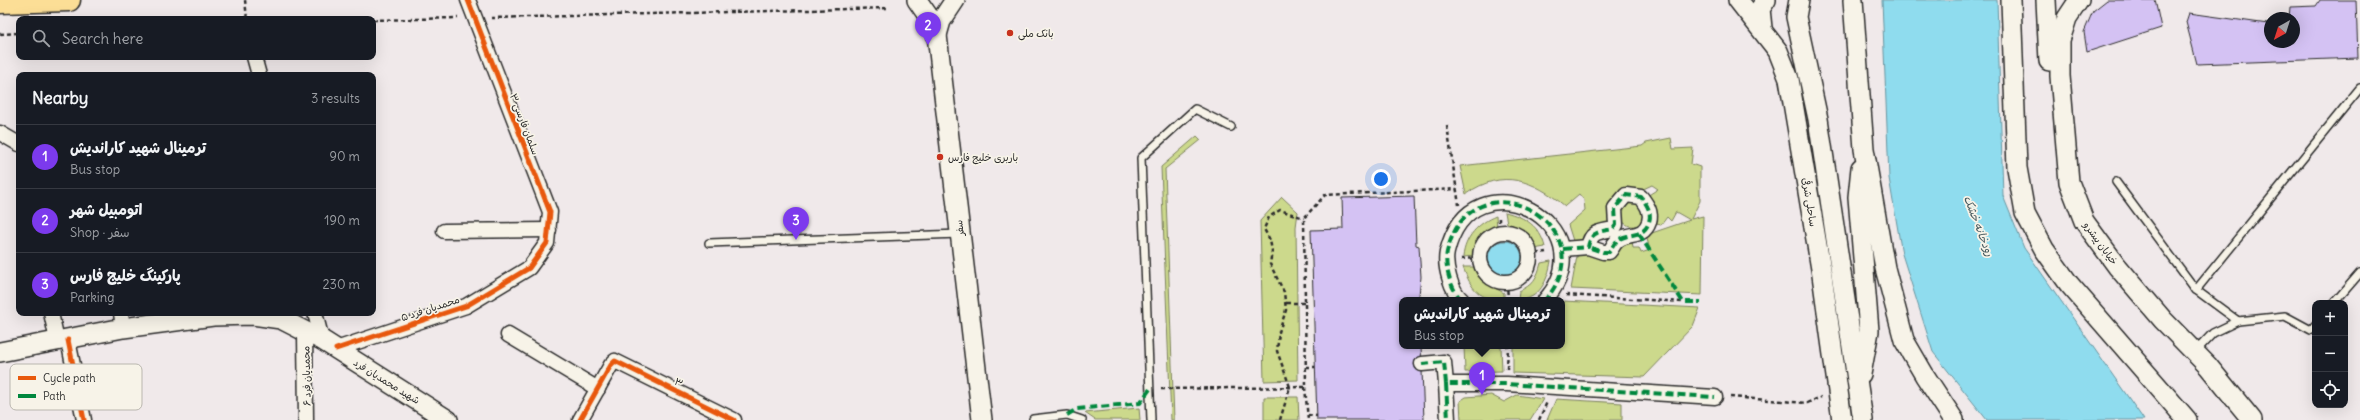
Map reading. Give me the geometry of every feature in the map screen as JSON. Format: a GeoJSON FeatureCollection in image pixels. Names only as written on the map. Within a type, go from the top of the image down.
{"type":"FeatureCollection","features":[{"type":"Feature","properties":{"kind":"main road"},"geometry":{"type":"LineString","coordinates":[[0,2],[69,0]]}},
{"type":"Feature","properties":{"kind":"main road","name":"سفر"},"geometry":{"type":"LineString","coordinates":[[917,0],[932,20],[936,36],[982,420]]}},
{"type":"Feature","properties":{"kind":"main road","name":"سفر"},"geometry":{"type":"LineString","coordinates":[[936,36],[941,20],[955,0]]}},
{"type":"Feature","properties":{"kind":"main road","name":"ساحلی شرقی"},"geometry":{"type":"LineString","coordinates":[[1738,0],[1762,28],[1778,51],[1789,79],[1800,138],[1840,398],[1842,420]]}},
{"type":"Feature","properties":{"kind":"main road"},"geometry":{"type":"LineString","coordinates":[[1762,28],[1760,9],[1766,0]]}},
{"type":"Feature","properties":{"kind":"main road","name":"ساحلی شرقی"},"geometry":{"type":"LineString","coordinates":[[1787,0],[1798,9],[1818,120],[1859,387],[1862,420]]}},
{"type":"Feature","properties":{"kind":"main road"},"geometry":{"type":"LineString","coordinates":[[1853,0],[1864,149],[1885,268],[1904,340],[1924,376],[1954,420]]}},
{"type":"Feature","properties":{"kind":"main road"},"geometry":{"type":"LineString","coordinates":[[2011,0],[2017,168],[2026,213],[2044,249],[2069,284],[2187,420]]}},
{"type":"Feature","properties":{"kind":"main road","name":"خیابان پیشرو"},"geometry":{"type":"LineString","coordinates":[[2046,0],[2058,177],[2080,230],[2117,279],[2222,398],[2238,420]]}},
{"type":"Feature","properties":{"kind":"main road","name":"خیابان پیشرو"},"geometry":{"type":"LineString","coordinates":[[2079,0],[2067,18],[2060,40],[2060,76],[2069,182],[2084,221],[2117,266],[2162,320],[2194,352],[2252,420]]}},
{"type":"Feature","properties":{"kind":"main road"},"geometry":{"type":"LineString","coordinates":[[1859,387],[1869,331],[1858,198],[1864,149]]}},
{"type":"Feature","properties":{"kind":"main road","name":"شهید محمدیان فرد"},"geometry":{"type":"LineString","coordinates":[[0,352],[63,340],[122,321],[186,316]]}},
{"type":"Feature","properties":{"kind":"main road","name":"شهید محمدیان فرد"},"geometry":{"type":"LineString","coordinates":[[260,316],[281,319],[321,340],[448,420]]}},
{"type":"Feature","properties":{"kind":"street","name":"۳ سلمان فارسی"},"geometry":{"type":"LineString","coordinates":[[468,0],[550,212],[548,243],[540,255]]}},
{"type":"Feature","properties":{"kind":"street"},"geometry":{"type":"LineString","coordinates":[[255,60],[258,72]]}},
{"type":"Feature","properties":{"kind":"street"},"geometry":{"type":"LineString","coordinates":[[0,133],[16,142]]}},
{"type":"Feature","properties":{"kind":"street"},"geometry":{"type":"LineString","coordinates":[[1562,249],[1588,247],[1608,252],[1615,242],[1642,232],[1650,218],[1649,209],[1641,197],[1626,195],[1614,208],[1616,225],[1612,230],[1594,234],[1590,239],[1588,247]]}},
{"type":"Feature","properties":{"kind":"street"},"geometry":{"type":"LineString","coordinates":[[1460,297],[1453,287],[1447,269],[1446,255],[1451,236],[1469,213],[1486,204],[1511,202],[1529,207],[1547,221],[1562,249],[1562,269],[1548,297]]}},
{"type":"Feature","properties":{"kind":"street"},"geometry":{"type":"LineString","coordinates":[[444,231],[549,230]]}},
{"type":"Feature","properties":{"kind":"street","name":"۵ محمدیان فرد"},"geometry":{"type":"LineString","coordinates":[[321,340],[466,306],[529,268],[540,255]]}},
{"type":"Feature","properties":{"kind":"street"},"geometry":{"type":"LineString","coordinates":[[52,316],[63,340],[69,364]]}},
{"type":"Feature","properties":{"kind":"street","name":"۶ محمدیان فرد"},"geometry":{"type":"LineString","coordinates":[[306,420],[321,340],[316,316]]}},
{"type":"Feature","properties":{"kind":"street"},"geometry":{"type":"LineString","coordinates":[[508,335],[598,389],[580,420]]}},
{"type":"Feature","properties":{"kind":"street","name":"۳"},"geometry":{"type":"LineString","coordinates":[[598,389],[616,361],[734,420]]}},
{"type":"Feature","properties":{"kind":"street"},"geometry":{"type":"LineString","coordinates":[[1422,364],[1444,362],[1448,420]]}},
{"type":"Feature","properties":{"kind":"street"},"geometry":{"type":"LineString","coordinates":[[1446,384],[1507,384],[1715,397]]}},
{"type":"Feature","properties":{"kind":"street"},"geometry":{"type":"LineString","coordinates":[[81,410],[84,420]]}},
{"type":"Feature","properties":{"kind":"lane"},"geometry":{"type":"LineString","coordinates":[[2196,290],[2360,88]]}},
{"type":"Feature","properties":{"kind":"lane"},"geometry":{"type":"LineString","coordinates":[[1151,420],[1141,158],[1195,109],[1231,127]]}},
{"type":"Feature","properties":{"kind":"lane"},"geometry":{"type":"LineString","coordinates":[[2116,182],[2196,290],[2238,321]]}},
{"type":"Feature","properties":{"kind":"lane"},"geometry":{"type":"LineString","coordinates":[[709,243],[960,234]]}},
{"type":"Feature","properties":{"kind":"lane"},"geometry":{"type":"LineString","coordinates":[[2337,300],[2360,273]]}},
{"type":"Feature","properties":{"kind":"lane"},"geometry":{"type":"LineString","coordinates":[[2194,352],[2213,333],[2238,321],[2284,316],[2311,330],[2312,329]]}},
{"type":"Feature","properties":{"kind":"lane"},"geometry":{"type":"LineString","coordinates":[[1032,419],[1067,415],[1082,420]]}},
{"type":"Feature","properties":{"kind":"path"},"geometry":{"type":"LineString","coordinates":[[245,0],[247,16]]}},
{"type":"Feature","properties":{"kind":"path"},"geometry":{"type":"LineString","coordinates":[[376,20],[888,8]]}},
{"type":"Feature","properties":{"kind":"path"},"geometry":{"type":"LineString","coordinates":[[0,34],[16,33]]}},
{"type":"Feature","properties":{"kind":"path"},"geometry":{"type":"LineString","coordinates":[[1447,126],[1461,223]]}},
{"type":"Feature","properties":{"kind":"path"},"geometry":{"type":"LineString","coordinates":[[1308,420],[1305,387],[1304,218],[1325,195],[1457,189]]}},
{"type":"Feature","properties":{"kind":"path"},"geometry":{"type":"LineString","coordinates":[[1280,420],[1290,387],[1277,351],[1279,332],[1286,310],[1286,303],[1284,292],[1270,264],[1272,251],[1270,240],[1264,229],[1269,217],[1280,210],[1304,218]]}},
{"type":"Feature","properties":{"kind":"path"},"geometry":{"type":"LineString","coordinates":[[1507,283],[1508,297]]}},
{"type":"Feature","properties":{"kind":"path"},"geometry":{"type":"LineString","coordinates":[[1565,298],[1684,302]]}},
{"type":"Feature","properties":{"kind":"path"},"geometry":{"type":"LineString","coordinates":[[1286,303],[1305,303]]}},
{"type":"Feature","properties":{"kind":"path"},"geometry":{"type":"LineString","coordinates":[[1507,384],[1508,349]]}},
{"type":"Feature","properties":{"kind":"path"},"geometry":{"type":"LineString","coordinates":[[1306,367],[1315,368]]}},
{"type":"Feature","properties":{"kind":"path"},"geometry":{"type":"LineString","coordinates":[[1150,389],[1305,387]]}},
{"type":"Feature","properties":{"kind":"path"},"geometry":{"type":"LineString","coordinates":[[1715,397],[1807,403],[1819,397],[1840,398]]}},
{"type":"Feature","properties":{"kind":"path"},"geometry":{"type":"LineString","coordinates":[[1308,415],[1317,416]]}},
{"type":"Feature","properties":{"kind":"green space"},"geometry":{"type":"Polygon","coordinates":[[[1197,136],[1201,140],[1165,169],[1174,420],[1171,420],[1161,167],[1197,136]]]}},
{"type":"Feature","properties":{"kind":"green space"},"geometry":{"type":"Polygon","coordinates":[[[1671,138],[1673,149],[1693,148],[1691,164],[1700,167],[1700,201],[1691,219],[1703,216],[1702,295],[1571,289],[1577,256],[1632,241],[1633,248],[1639,248],[1641,253],[1650,250],[1646,235],[1690,220],[1676,212],[1671,221],[1667,217],[1661,225],[1653,223],[1647,196],[1658,189],[1652,185],[1639,191],[1627,190],[1611,222],[1594,227],[1588,232],[1585,241],[1574,244],[1568,225],[1585,210],[1584,200],[1579,194],[1565,206],[1553,197],[1529,184],[1517,180],[1505,180],[1493,181],[1466,194],[1460,166],[1642,146],[1646,143],[1671,138]]]}},
{"type":"Feature","properties":{"kind":"green space"},"geometry":{"type":"Polygon","coordinates":[[[1282,197],[1298,212],[1296,227],[1298,380],[1264,381],[1260,221],[1282,197]]]}},
{"type":"Feature","properties":{"kind":"green space"},"geometry":{"type":"Polygon","coordinates":[[[1625,202],[1640,202],[1644,220],[1636,226],[1625,224],[1622,221],[1621,207],[1625,202]]]}},
{"type":"Feature","properties":{"kind":"green space"},"geometry":{"type":"Polygon","coordinates":[[[1505,212],[1519,217],[1531,224],[1539,233],[1545,247],[1534,249],[1534,243],[1526,232],[1507,223],[1505,212]]]}},
{"type":"Feature","properties":{"kind":"green space"},"geometry":{"type":"Polygon","coordinates":[[[1496,216],[1497,227],[1483,239],[1478,246],[1475,256],[1463,257],[1466,243],[1478,227],[1496,216]]]}},
{"type":"Feature","properties":{"kind":"green space"},"geometry":{"type":"Polygon","coordinates":[[[1551,261],[1548,275],[1542,287],[1530,297],[1518,297],[1519,291],[1528,286],[1534,280],[1541,263],[1551,261]]]}},
{"type":"Feature","properties":{"kind":"green space"},"geometry":{"type":"Polygon","coordinates":[[[1463,267],[1474,267],[1484,282],[1504,293],[1504,297],[1486,297],[1477,292],[1469,281],[1463,267]]]}},
{"type":"Feature","properties":{"kind":"green space"},"geometry":{"type":"Polygon","coordinates":[[[1565,301],[1700,308],[1693,326],[1644,377],[1513,373],[1513,349],[1565,349],[1565,301]]]}},
{"type":"Feature","properties":{"kind":"green space"},"geometry":{"type":"Polygon","coordinates":[[[1464,349],[1501,349],[1502,371],[1465,372],[1464,349]]]}},
{"type":"Feature","properties":{"kind":"green space"},"geometry":{"type":"Polygon","coordinates":[[[1491,395],[1504,402],[1517,395],[1543,399],[1530,420],[1461,420],[1460,401],[1466,397],[1491,395]]]}},
{"type":"Feature","properties":{"kind":"green space"},"geometry":{"type":"Polygon","coordinates":[[[1264,397],[1298,397],[1299,420],[1264,420],[1264,397]]]}},
{"type":"Feature","properties":{"kind":"green space"},"geometry":{"type":"Polygon","coordinates":[[[1556,399],[1622,403],[1622,420],[1547,420],[1556,399]]]}},
{"type":"Feature","properties":{"kind":"green space"},"geometry":{"type":"Polygon","coordinates":[[[1139,408],[1140,420],[1095,420],[1085,413],[1139,408]]]}},
{"type":"Feature","properties":{"kind":"water","name":"رودخانه خشک"},"geometry":{"type":"Polygon","coordinates":[[[1882,0],[1997,0],[2003,196],[2024,248],[2144,420],[1987,420],[1933,352],[1902,254],[1889,178],[1882,0]]]}},
{"type":"Feature","properties":{"kind":"water"},"geometry":{"type":"Polygon","coordinates":[[[1508,241],[1515,243],[1520,248],[1522,258],[1520,268],[1515,273],[1502,275],[1495,273],[1490,268],[1488,255],[1490,248],[1495,243],[1508,241]]]}},
{"type":"Feature","properties":{"kind":"building"},"geometry":{"type":"Polygon","coordinates":[[[2107,0],[2155,0],[2161,28],[2087,52],[2084,32],[2093,11],[2107,0]]]}},
{"type":"Feature","properties":{"kind":"building"},"geometry":{"type":"Polygon","coordinates":[[[2320,0],[2356,0],[2358,58],[2197,64],[2186,22],[2189,13],[2264,23],[2264,48],[2300,48],[2300,12],[2290,12],[2290,7],[2316,6],[2320,0]]]}},
{"type":"Feature","properties":{"kind":"building"},"geometry":{"type":"Polygon","coordinates":[[[1414,196],[1416,245],[1419,246],[1421,277],[1419,295],[1420,297],[1399,297],[1399,349],[1421,349],[1424,420],[1317,420],[1311,230],[1343,229],[1342,198],[1414,196]]]}},
{"type":"Feature","properties":{"kind":"marked path"},"geometry":{"type":"LineString","coordinates":[[1563,249],[1588,247],[1591,238],[1596,233],[1613,229],[1616,225],[1615,208],[1626,195],[1641,197],[1647,206],[1650,215],[1649,222],[1643,231],[1620,239],[1615,243],[1609,252],[1603,252],[1588,247]]}},
{"type":"Feature","properties":{"kind":"marked path"},"geometry":{"type":"LineString","coordinates":[[1459,297],[1449,278],[1446,258],[1447,252],[1461,221],[1482,206],[1506,202],[1530,210],[1550,225],[1561,247],[1561,272],[1547,297]]}},
{"type":"Feature","properties":{"kind":"marked path"},"geometry":{"type":"LineString","coordinates":[[1639,234],[1683,302],[1701,302]]}},
{"type":"Feature","properties":{"kind":"marked path"},"geometry":{"type":"LineString","coordinates":[[1422,364],[1444,362],[1446,384],[1507,384],[1715,397]]}},
{"type":"Feature","properties":{"kind":"marked path"},"geometry":{"type":"LineString","coordinates":[[1446,384],[1448,420]]}},
{"type":"Feature","properties":{"kind":"marked path"},"geometry":{"type":"LineString","coordinates":[[1067,415],[1077,409],[1140,403],[1150,389]]}},
{"type":"Feature","properties":{"kind":"cycle path"},"geometry":{"type":"LineString","coordinates":[[336,349],[466,306],[529,268],[547,243],[550,212],[468,0]]}},
{"type":"Feature","properties":{"kind":"cycle path"},"geometry":{"type":"LineString","coordinates":[[68,340],[73,364]]}},
{"type":"Feature","properties":{"kind":"cycle path"},"geometry":{"type":"LineString","coordinates":[[580,420],[611,365],[615,361],[734,420]]}},
{"type":"Feature","properties":{"kind":"cycle path"},"geometry":{"type":"LineString","coordinates":[[82,410],[84,420]]}},
{"type":"Feature","properties":{"kind":"place","name":"بانک ملی"},"geometry":{"type":"Point","coordinates":[1010,33]}},
{"type":"Feature","properties":{"kind":"place","name":"اتومبیل شهر"},"geometry":{"type":"Point","coordinates":[928,45]}},
{"type":"Feature","properties":{"kind":"place","name":"باربری خلیج فارس"},"geometry":{"type":"Point","coordinates":[940,157]}},
{"type":"Feature","properties":{"kind":"place","name":"پارکینگ خلیج فارس"},"geometry":{"type":"Point","coordinates":[796,240]}},
{"type":"Feature","properties":{"kind":"place","name":"ترمینال شهید کاراندیش"},"geometry":{"type":"Point","coordinates":[1482,395]}}]}
